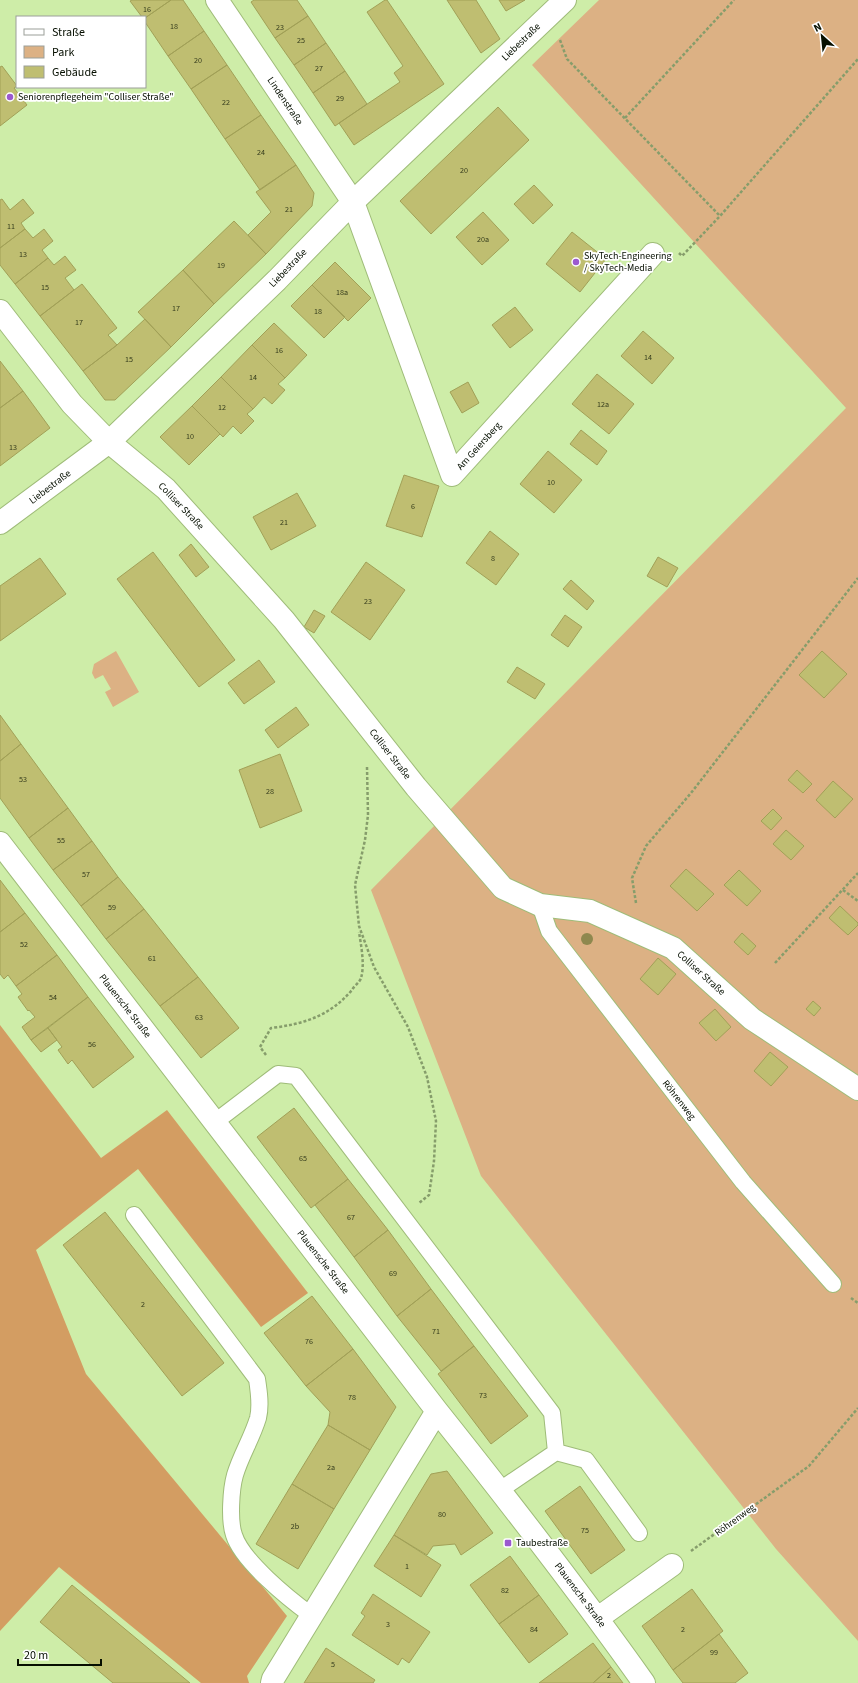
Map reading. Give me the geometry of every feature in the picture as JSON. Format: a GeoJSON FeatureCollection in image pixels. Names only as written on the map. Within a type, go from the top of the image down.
{"type":"FeatureCollection","features":[{"type":"Feature","properties":{"kind":"street","name":"Lindenstraße"},"geometry":{"type":"LineString","coordinates":[[217,0],[353,202]]}},
{"type":"Feature","properties":{"kind":"street","name":"Liebestraße"},"geometry":{"type":"LineString","coordinates":[[0,523],[110,442],[278,280],[353,202],[563,2]]}},
{"type":"Feature","properties":{"kind":"street","name":"Am Geiersberg"},"geometry":{"type":"LineString","coordinates":[[353,202],[452,475],[654,254]]}},
{"type":"Feature","properties":{"kind":"street","name":"Colliser Straße"},"geometry":{"type":"LineString","coordinates":[[0,311],[72,404],[110,442],[166,489],[284,620],[416,787],[503,888],[540,905],[590,911],[673,948],[752,1020],[858,1089]]}},
{"type":"Feature","properties":{"kind":"street","name":"Plauensche Straße"},"geometry":{"type":"LineString","coordinates":[[0,843],[437,1411],[500,1490],[598,1618],[644,1683]]}},
{"type":"Feature","properties":{"kind":"street"},"geometry":{"type":"LineString","coordinates":[[272,1683],[311,1615],[437,1411]]}},
{"type":"Feature","properties":{"kind":"street"},"geometry":{"type":"LineString","coordinates":[[598,1618],[672,1565]]}},
{"type":"Feature","properties":{"kind":"lane","name":"Röhrenweg"},"geometry":{"type":"LineString","coordinates":[[540,905],[549,931],[738,1176],[833,1284]]}},
{"type":"Feature","properties":{"kind":"lane"},"geometry":{"type":"LineString","coordinates":[[215,1122],[278,1074],[296,1076],[552,1413],[556,1452]]}},
{"type":"Feature","properties":{"kind":"lane"},"geometry":{"type":"LineString","coordinates":[[134,1215],[258,1379],[260,1399],[258,1418],[235,1475],[231,1498],[234,1535],[244,1555],[285,1596],[311,1615]]}},
{"type":"Feature","properties":{"kind":"lane"},"geometry":{"type":"LineString","coordinates":[[500,1490],[556,1452],[586,1460],[639,1533]]}},
{"type":"Feature","properties":{"kind":"path"},"geometry":{"type":"LineString","coordinates":[[625,118],[734,0]]}},
{"type":"Feature","properties":{"kind":"path"},"geometry":{"type":"LineString","coordinates":[[563,2],[559,38],[568,59],[720,216]]}},
{"type":"Feature","properties":{"kind":"path"},"geometry":{"type":"LineString","coordinates":[[654,254],[665,240],[682,256],[720,216],[858,59]]}},
{"type":"Feature","properties":{"kind":"path"},"geometry":{"type":"LineString","coordinates":[[640,933],[632,878],[646,846],[691,793],[858,578]]}},
{"type":"Feature","properties":{"kind":"path"},"geometry":{"type":"LineString","coordinates":[[260,1047],[271,1028],[289,1026],[319,1017],[345,998],[361,978],[362,954],[355,885],[365,840],[368,815],[367,724]]}},
{"type":"Feature","properties":{"kind":"path"},"geometry":{"type":"LineString","coordinates":[[775,963],[858,873]]}},
{"type":"Feature","properties":{"kind":"path"},"geometry":{"type":"LineString","coordinates":[[842,890],[858,901]]}},
{"type":"Feature","properties":{"kind":"path"},"geometry":{"type":"LineString","coordinates":[[359,926],[374,967],[408,1027],[428,1077],[436,1121],[434,1161],[429,1195]]}},
{"type":"Feature","properties":{"kind":"path","name":"Röhrenweg"},"geometry":{"type":"LineString","coordinates":[[672,1565],[809,1466],[858,1408]]}},
{"type":"Feature","properties":{"kind":"green space"},"geometry":{"type":"Polygon","coordinates":[[[599,0],[858,0],[858,1641],[776,1549],[481,1176],[371,890],[846,408],[532,65],[599,0]]]}},
{"type":"Feature","properties":{"kind":"green space"},"geometry":{"type":"Polygon","coordinates":[[[116,651],[139,692],[113,707],[105,692],[111,689],[103,675],[95,679],[92,673],[94,664],[116,651]]]}},
{"type":"Feature","properties":{"kind":"shaded area"},"geometry":{"type":"Polygon","coordinates":[[[0,1025],[101,1158],[167,1110],[308,1293],[261,1327],[138,1169],[36,1250],[86,1374],[287,1616],[247,1676],[249,1683],[201,1683],[59,1567],[0,1631],[0,1025]]]}},
{"type":"Feature","properties":{"kind":"building"},"geometry":{"type":"Polygon","coordinates":[[[171,0],[146,17],[146,16],[141,16],[130,1],[171,0]]]}},
{"type":"Feature","properties":{"kind":"building"},"geometry":{"type":"Polygon","coordinates":[[[171,0],[183,0],[204,31],[168,56],[146,23],[146,17],[171,0]]]}},
{"type":"Feature","properties":{"kind":"building"},"geometry":{"type":"Polygon","coordinates":[[[254,0],[297,0],[308,16],[275,38],[251,2],[254,0]]]}},
{"type":"Feature","properties":{"kind":"building"},"geometry":{"type":"Polygon","coordinates":[[[387,0],[444,84],[354,145],[339,123],[400,82],[394,73],[403,66],[367,12],[387,0]]]}},
{"type":"Feature","properties":{"kind":"building"},"geometry":{"type":"Polygon","coordinates":[[[447,0],[476,0],[500,39],[481,53],[447,0]]]}},
{"type":"Feature","properties":{"kind":"building"},"geometry":{"type":"Polygon","coordinates":[[[499,0],[525,0],[506,11],[499,0]]]}},
{"type":"Feature","properties":{"kind":"building"},"geometry":{"type":"Polygon","coordinates":[[[308,16],[326,43],[294,65],[275,38],[308,16]]]}},
{"type":"Feature","properties":{"kind":"building"},"geometry":{"type":"Polygon","coordinates":[[[204,31],[227,65],[191,89],[168,56],[204,31]]]}},
{"type":"Feature","properties":{"kind":"building"},"geometry":{"type":"Polygon","coordinates":[[[326,43],[345,71],[313,93],[294,65],[326,43]]]}},
{"type":"Feature","properties":{"kind":"building"},"geometry":{"type":"Polygon","coordinates":[[[227,65],[261,115],[225,139],[191,89],[227,65]]]}},
{"type":"Feature","properties":{"kind":"building","name":"Seniorenpflegeheim \"Colliser Straße\""},"geometry":{"type":"Polygon","coordinates":[[[2,66],[16,85],[14,88],[27,105],[0,126],[0,67],[2,66]]]}},
{"type":"Feature","properties":{"kind":"building"},"geometry":{"type":"Polygon","coordinates":[[[345,71],[367,104],[335,126],[313,93],[345,71]]]}},
{"type":"Feature","properties":{"kind":"building"},"geometry":{"type":"Polygon","coordinates":[[[498,107],[529,140],[431,234],[400,201],[498,107]]]}},
{"type":"Feature","properties":{"kind":"building"},"geometry":{"type":"Polygon","coordinates":[[[261,115],[296,165],[260,190],[225,139],[261,115]]]}},
{"type":"Feature","properties":{"kind":"building"},"geometry":{"type":"Polygon","coordinates":[[[296,165],[314,193],[312,206],[266,254],[248,235],[271,212],[256,192],[296,165]]]}},
{"type":"Feature","properties":{"kind":"building"},"geometry":{"type":"Polygon","coordinates":[[[534,185],[553,205],[533,224],[514,204],[534,185]]]}},
{"type":"Feature","properties":{"kind":"building"},"geometry":{"type":"Polygon","coordinates":[[[2,199],[10,210],[23,199],[34,213],[21,223],[25,229],[0,248],[0,200],[2,199]]]}},
{"type":"Feature","properties":{"kind":"building"},"geometry":{"type":"Polygon","coordinates":[[[483,212],[509,240],[482,265],[456,237],[483,212]]]}},
{"type":"Feature","properties":{"kind":"building"},"geometry":{"type":"Polygon","coordinates":[[[234,221],[266,254],[214,304],[183,270],[234,221]]]}},
{"type":"Feature","properties":{"kind":"building"},"geometry":{"type":"Polygon","coordinates":[[[25,229],[33,238],[44,229],[53,241],[42,250],[48,258],[15,284],[0,265],[0,248],[25,229]]]}},
{"type":"Feature","properties":{"kind":"building","name":"SkyTech-Engineering / SkyTech-Media"},"geometry":{"type":"Polygon","coordinates":[[[572,232],[606,259],[580,292],[546,264],[572,232]]]}},
{"type":"Feature","properties":{"kind":"building"},"geometry":{"type":"Polygon","coordinates":[[[65,256],[76,270],[65,278],[74,290],[40,316],[15,284],[48,258],[54,265],[65,256]]]}},
{"type":"Feature","properties":{"kind":"building"},"geometry":{"type":"Polygon","coordinates":[[[335,262],[371,298],[348,321],[312,285],[335,262]]]}},
{"type":"Feature","properties":{"kind":"building"},"geometry":{"type":"Polygon","coordinates":[[[183,270],[214,304],[171,347],[138,312],[183,270]]]}},
{"type":"Feature","properties":{"kind":"building"},"geometry":{"type":"Polygon","coordinates":[[[82,284],[117,328],[108,335],[117,345],[83,371],[40,316],[82,284]]]}},
{"type":"Feature","properties":{"kind":"building"},"geometry":{"type":"Polygon","coordinates":[[[312,285],[345,317],[324,338],[291,306],[312,285]]]}},
{"type":"Feature","properties":{"kind":"building"},"geometry":{"type":"Polygon","coordinates":[[[515,307],[533,330],[510,348],[492,325],[515,307]]]}},
{"type":"Feature","properties":{"kind":"building"},"geometry":{"type":"Polygon","coordinates":[[[145,319],[171,347],[115,400],[105,400],[83,371],[117,345],[145,319]]]}},
{"type":"Feature","properties":{"kind":"building"},"geometry":{"type":"Polygon","coordinates":[[[274,323],[307,355],[285,378],[252,345],[274,323]]]}},
{"type":"Feature","properties":{"kind":"building"},"geometry":{"type":"Polygon","coordinates":[[[643,331],[674,358],[652,384],[621,356],[643,331]]]}},
{"type":"Feature","properties":{"kind":"building"},"geometry":{"type":"Polygon","coordinates":[[[252,345],[285,378],[278,384],[285,390],[272,404],[264,397],[253,409],[221,377],[252,345]]]}},
{"type":"Feature","properties":{"kind":"building"},"geometry":{"type":"Polygon","coordinates":[[[0,361],[23,391],[0,408],[0,361]]]}},
{"type":"Feature","properties":{"kind":"building"},"geometry":{"type":"Polygon","coordinates":[[[597,374],[634,404],[609,434],[572,404],[597,374]]]}},
{"type":"Feature","properties":{"kind":"building"},"geometry":{"type":"Polygon","coordinates":[[[221,377],[253,409],[247,414],[254,421],[241,434],[233,426],[223,437],[192,406],[221,377]]]}},
{"type":"Feature","properties":{"kind":"building"},"geometry":{"type":"Polygon","coordinates":[[[468,382],[479,403],[462,413],[450,392],[468,382]]]}},
{"type":"Feature","properties":{"kind":"building"},"geometry":{"type":"Polygon","coordinates":[[[23,391],[50,428],[0,466],[0,408],[23,391]]]}},
{"type":"Feature","properties":{"kind":"building"},"geometry":{"type":"Polygon","coordinates":[[[192,406],[220,434],[189,465],[160,437],[192,406]]]}},
{"type":"Feature","properties":{"kind":"building"},"geometry":{"type":"Polygon","coordinates":[[[581,430],[607,451],[597,465],[570,444],[581,430]]]}},
{"type":"Feature","properties":{"kind":"building"},"geometry":{"type":"Polygon","coordinates":[[[548,451],[582,480],[554,513],[520,484],[548,451]]]}},
{"type":"Feature","properties":{"kind":"building"},"geometry":{"type":"Polygon","coordinates":[[[404,475],[439,486],[422,537],[386,526],[404,475]]]}},
{"type":"Feature","properties":{"kind":"building"},"geometry":{"type":"Polygon","coordinates":[[[297,493],[316,526],[271,550],[253,517],[297,493]]]}},
{"type":"Feature","properties":{"kind":"building"},"geometry":{"type":"Polygon","coordinates":[[[490,531],[519,554],[496,585],[466,563],[490,531]]]}},
{"type":"Feature","properties":{"kind":"building"},"geometry":{"type":"Polygon","coordinates":[[[191,544],[209,567],[196,577],[179,555],[191,544]]]}},
{"type":"Feature","properties":{"kind":"building"},"geometry":{"type":"Polygon","coordinates":[[[153,552],[235,660],[199,687],[117,579],[153,552]]]}},
{"type":"Feature","properties":{"kind":"building"},"geometry":{"type":"Polygon","coordinates":[[[658,557],[678,568],[667,587],[647,576],[658,557]]]}},
{"type":"Feature","properties":{"kind":"building"},"geometry":{"type":"Polygon","coordinates":[[[40,558],[66,594],[0,641],[0,586],[40,558]]]}},
{"type":"Feature","properties":{"kind":"building"},"geometry":{"type":"Polygon","coordinates":[[[366,562],[405,590],[370,640],[331,612],[366,562]]]}},
{"type":"Feature","properties":{"kind":"building"},"geometry":{"type":"Polygon","coordinates":[[[571,580],[594,601],[587,610],[563,589],[571,580]]]}},
{"type":"Feature","properties":{"kind":"building"},"geometry":{"type":"Polygon","coordinates":[[[314,610],[325,616],[314,633],[304,627],[314,610]]]}},
{"type":"Feature","properties":{"kind":"building"},"geometry":{"type":"Polygon","coordinates":[[[565,615],[582,627],[568,647],[551,635],[565,615]]]}},
{"type":"Feature","properties":{"kind":"building"},"geometry":{"type":"Polygon","coordinates":[[[822,651],[847,674],[824,698],[799,675],[822,651]]]}},
{"type":"Feature","properties":{"kind":"building"},"geometry":{"type":"Polygon","coordinates":[[[259,660],[275,682],[244,704],[228,683],[259,660]]]}},
{"type":"Feature","properties":{"kind":"building"},"geometry":{"type":"Polygon","coordinates":[[[517,667],[545,684],[535,699],[507,682],[517,667]]]}},
{"type":"Feature","properties":{"kind":"building"},"geometry":{"type":"Polygon","coordinates":[[[296,707],[309,725],[278,748],[265,730],[296,707]]]}},
{"type":"Feature","properties":{"kind":"building"},"geometry":{"type":"Polygon","coordinates":[[[0,715],[21,744],[0,761],[0,715]]]}},
{"type":"Feature","properties":{"kind":"building"},"geometry":{"type":"Polygon","coordinates":[[[21,744],[68,808],[29,838],[0,798],[0,761],[21,744]]]}},
{"type":"Feature","properties":{"kind":"building"},"geometry":{"type":"Polygon","coordinates":[[[280,754],[302,811],[260,828],[239,770],[280,754]]]}},
{"type":"Feature","properties":{"kind":"building"},"geometry":{"type":"Polygon","coordinates":[[[797,770],[812,784],[803,793],[788,780],[797,770]]]}},
{"type":"Feature","properties":{"kind":"building"},"geometry":{"type":"Polygon","coordinates":[[[833,781],[853,799],[835,818],[816,800],[833,781]]]}},
{"type":"Feature","properties":{"kind":"building"},"geometry":{"type":"Polygon","coordinates":[[[68,808],[92,841],[53,870],[29,838],[68,808]]]}},
{"type":"Feature","properties":{"kind":"building"},"geometry":{"type":"Polygon","coordinates":[[[773,809],[782,818],[771,830],[761,821],[773,809]]]}},
{"type":"Feature","properties":{"kind":"building"},"geometry":{"type":"Polygon","coordinates":[[[786,830],[804,846],[791,860],[773,844],[786,830]]]}},
{"type":"Feature","properties":{"kind":"building"},"geometry":{"type":"Polygon","coordinates":[[[92,841],[118,877],[81,906],[53,870],[92,841]]]}},
{"type":"Feature","properties":{"kind":"building"},"geometry":{"type":"Polygon","coordinates":[[[686,869],[714,894],[697,911],[670,886],[686,869]]]}},
{"type":"Feature","properties":{"kind":"building"},"geometry":{"type":"Polygon","coordinates":[[[739,870],[761,891],[747,906],[724,885],[739,870]]]}},
{"type":"Feature","properties":{"kind":"building"},"geometry":{"type":"Polygon","coordinates":[[[118,877],[144,909],[106,939],[81,906],[118,877]]]}},
{"type":"Feature","properties":{"kind":"building"},"geometry":{"type":"Polygon","coordinates":[[[0,880],[25,913],[0,932],[0,880]]]}},
{"type":"Feature","properties":{"kind":"building"},"geometry":{"type":"Polygon","coordinates":[[[840,906],[858,923],[858,925],[848,935],[829,918],[840,906]]]}},
{"type":"Feature","properties":{"kind":"building"},"geometry":{"type":"Polygon","coordinates":[[[144,909],[198,977],[160,1006],[106,939],[144,909]]]}},
{"type":"Feature","properties":{"kind":"building"},"geometry":{"type":"Polygon","coordinates":[[[25,913],[57,955],[16,986],[8,975],[4,979],[0,974],[0,932],[25,913]]]}},
{"type":"Feature","properties":{"kind":"building"},"geometry":{"type":"Polygon","coordinates":[[[742,933],[756,946],[748,955],[734,942],[742,933]]]}},
{"type":"Feature","properties":{"kind":"building"},"geometry":{"type":"Polygon","coordinates":[[[57,955],[88,997],[31,1040],[22,1027],[35,1017],[29,1010],[28,1011],[18,997],[22,994],[16,986],[57,955]]]}},
{"type":"Feature","properties":{"kind":"building"},"geometry":{"type":"Polygon","coordinates":[[[658,958],[676,974],[658,995],[640,979],[658,958]]]}},
{"type":"Feature","properties":{"kind":"building"},"geometry":{"type":"Polygon","coordinates":[[[198,977],[239,1028],[201,1058],[160,1006],[198,977]]]}},
{"type":"Feature","properties":{"kind":"building"},"geometry":{"type":"Polygon","coordinates":[[[88,997],[134,1057],[93,1088],[72,1060],[68,1064],[58,1050],[62,1047],[48,1028],[88,997]]]}},
{"type":"Feature","properties":{"kind":"building"},"geometry":{"type":"Polygon","coordinates":[[[813,1001],[821,1008],[814,1016],[806,1009],[813,1001]]]}},
{"type":"Feature","properties":{"kind":"building"},"geometry":{"type":"Polygon","coordinates":[[[715,1009],[731,1027],[716,1041],[699,1023],[715,1009]]]}},
{"type":"Feature","properties":{"kind":"building"},"geometry":{"type":"Polygon","coordinates":[[[48,1028],[57,1040],[41,1052],[31,1040],[48,1028]]]}},
{"type":"Feature","properties":{"kind":"building"},"geometry":{"type":"Polygon","coordinates":[[[770,1052],[788,1067],[771,1086],[754,1071],[770,1052]]]}},
{"type":"Feature","properties":{"kind":"building"},"geometry":{"type":"Polygon","coordinates":[[[294,1108],[348,1179],[311,1208],[257,1137],[294,1108]]]}},
{"type":"Feature","properties":{"kind":"building"},"geometry":{"type":"Polygon","coordinates":[[[348,1179],[388,1230],[354,1257],[315,1205],[348,1179]]]}},
{"type":"Feature","properties":{"kind":"building"},"geometry":{"type":"Polygon","coordinates":[[[105,1212],[224,1363],[182,1396],[63,1245],[105,1212]]]}},
{"type":"Feature","properties":{"kind":"building"},"geometry":{"type":"Polygon","coordinates":[[[388,1230],[431,1289],[397,1316],[354,1257],[388,1230]]]}},
{"type":"Feature","properties":{"kind":"building"},"geometry":{"type":"Polygon","coordinates":[[[431,1289],[474,1346],[441,1371],[397,1316],[431,1289]]]}},
{"type":"Feature","properties":{"kind":"building"},"geometry":{"type":"Polygon","coordinates":[[[312,1296],[353,1349],[306,1386],[264,1333],[312,1296]]]}},
{"type":"Feature","properties":{"kind":"building"},"geometry":{"type":"Polygon","coordinates":[[[474,1346],[528,1416],[491,1444],[438,1374],[474,1346]]]}},
{"type":"Feature","properties":{"kind":"building"},"geometry":{"type":"Polygon","coordinates":[[[353,1349],[396,1407],[370,1450],[328,1425],[330,1412],[306,1386],[353,1349]]]}},
{"type":"Feature","properties":{"kind":"building"},"geometry":{"type":"Polygon","coordinates":[[[328,1425],[370,1450],[334,1509],[292,1484],[328,1425]]]}},
{"type":"Feature","properties":{"kind":"building"},"geometry":{"type":"Polygon","coordinates":[[[447,1471],[493,1533],[461,1555],[455,1544],[433,1546],[427,1555],[394,1535],[431,1474],[447,1471]]]}},
{"type":"Feature","properties":{"kind":"building"},"geometry":{"type":"Polygon","coordinates":[[[292,1484],[334,1509],[298,1569],[256,1544],[292,1484]]]}},
{"type":"Feature","properties":{"kind":"building"},"geometry":{"type":"Polygon","coordinates":[[[580,1486],[625,1550],[591,1574],[545,1511],[580,1486]]]}},
{"type":"Feature","properties":{"kind":"building"},"geometry":{"type":"Polygon","coordinates":[[[394,1535],[441,1565],[421,1597],[374,1566],[394,1535]]]}},
{"type":"Feature","properties":{"kind":"building"},"geometry":{"type":"Polygon","coordinates":[[[510,1556],[539,1595],[499,1624],[470,1585],[510,1556]]]}},
{"type":"Feature","properties":{"kind":"building"},"geometry":{"type":"Polygon","coordinates":[[[72,1585],[190,1683],[113,1683],[40,1622],[72,1585]]]}},
{"type":"Feature","properties":{"kind":"building"},"geometry":{"type":"Polygon","coordinates":[[[692,1589],[723,1631],[673,1670],[642,1626],[692,1589]]]}},
{"type":"Feature","properties":{"kind":"building"},"geometry":{"type":"Polygon","coordinates":[[[373,1594],[430,1632],[409,1663],[402,1658],[398,1665],[352,1635],[365,1616],[361,1613],[373,1594]]]}},
{"type":"Feature","properties":{"kind":"building"},"geometry":{"type":"Polygon","coordinates":[[[539,1595],[568,1634],[529,1663],[499,1624],[539,1595]]]}},
{"type":"Feature","properties":{"kind":"building"},"geometry":{"type":"Polygon","coordinates":[[[719,1634],[748,1673],[735,1683],[683,1683],[673,1670],[719,1634]]]}},
{"type":"Feature","properties":{"kind":"building"},"geometry":{"type":"Polygon","coordinates":[[[593,1643],[611,1667],[593,1683],[539,1683],[593,1643]]]}},
{"type":"Feature","properties":{"kind":"building"},"geometry":{"type":"Polygon","coordinates":[[[326,1648],[375,1680],[373,1683],[304,1683],[326,1648]]]}},
{"type":"Feature","properties":{"kind":"building"},"geometry":{"type":"Polygon","coordinates":[[[611,1667],[623,1683],[593,1683],[611,1667]]]}},
{"type":"Feature","properties":{"kind":"place","name":"Seniorenpflegeheim \"Colliser Straße\""},"geometry":{"type":"Point","coordinates":[10,97]}},
{"type":"Feature","properties":{"kind":"place","name":"SkyTech-Engineering / SkyTech-Media"},"geometry":{"type":"Point","coordinates":[576,262]}},
{"type":"Feature","properties":{"kind":"place","name":"Taubestraße"},"geometry":{"type":"Point","coordinates":[508,1543]}}]}
